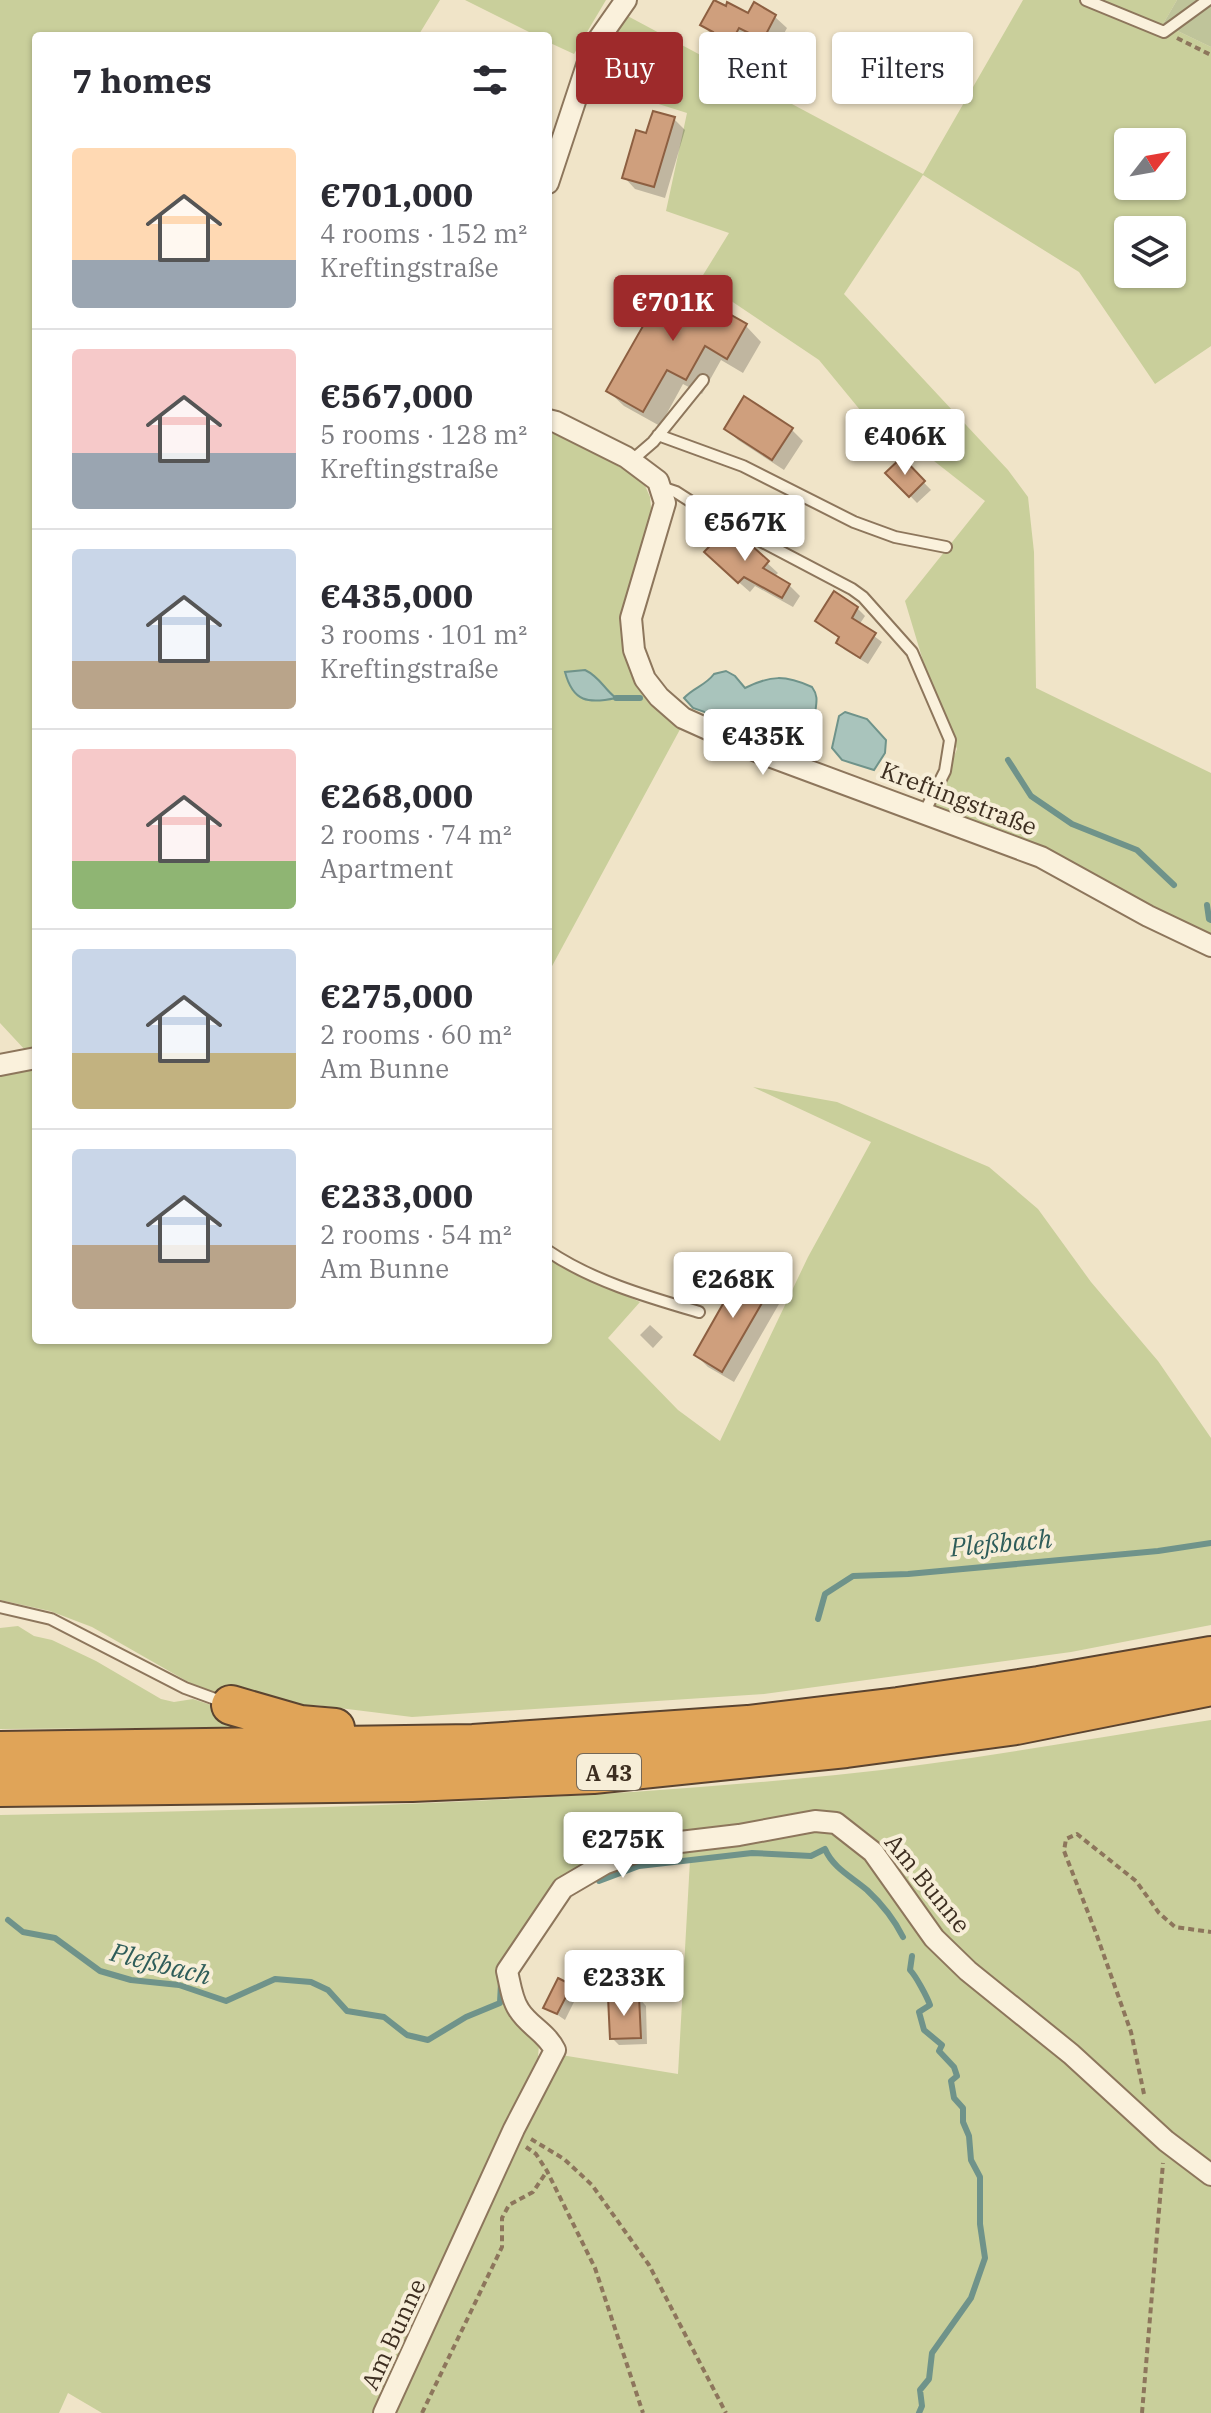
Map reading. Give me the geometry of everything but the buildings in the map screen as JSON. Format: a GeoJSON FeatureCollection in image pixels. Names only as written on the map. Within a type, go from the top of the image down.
{"type":"FeatureCollection","features":[{"type":"Feature","properties":{"kind":"highway","name":"A 43"},"geometry":{"type":"LineString","coordinates":[[0,1751],[473,1744],[748,1725],[1039,1686],[1211,1656]]}},
{"type":"Feature","properties":{"kind":"highway","name":"A 43"},"geometry":{"type":"LineString","coordinates":[[0,1787],[412,1782],[593,1774],[846,1748],[1000,1727],[1211,1686]]}},
{"type":"Feature","properties":{"kind":"highway"},"geometry":{"type":"LineString","coordinates":[[231,1705],[300,1725],[473,1744]]}},
{"type":"Feature","properties":{"kind":"street"},"geometry":{"type":"LineString","coordinates":[[552,171],[593,47],[626,0]]}},
{"type":"Feature","properties":{"kind":"street"},"geometry":{"type":"LineString","coordinates":[[552,421],[631,461],[658,481],[659,486]]}},
{"type":"Feature","properties":{"kind":"street","name":"Kreftingstraße"},"geometry":{"type":"LineString","coordinates":[[659,486],[665,503],[631,618],[634,650],[645,679],[659,697],[683,718],[761,753],[1041,857],[1148,916],[1211,946]]}},
{"type":"Feature","properties":{"kind":"street"},"geometry":{"type":"LineString","coordinates":[[0,1065],[32,1059]]}},
{"type":"Feature","properties":{"kind":"street","name":"Am Bunne"},"geometry":{"type":"LineString","coordinates":[[384,2413],[512,2133],[555,2050],[541,2030],[516,2007],[507,1971],[563,1888],[604,1864],[639,1851],[815,1821],[836,1823],[873,1852],[934,1938],[968,1971],[1071,2054],[1166,2141],[1211,2175]]}},
{"type":"Feature","properties":{"kind":"lane"},"geometry":{"type":"LineString","coordinates":[[1086,0],[1164,32],[1208,0]]}},
{"type":"Feature","properties":{"kind":"lane"},"geometry":{"type":"LineString","coordinates":[[631,461],[658,435],[703,380]]}},
{"type":"Feature","properties":{"kind":"lane"},"geometry":{"type":"LineString","coordinates":[[658,435],[743,466],[854,522],[895,537],[946,547]]}},
{"type":"Feature","properties":{"kind":"lane"},"geometry":{"type":"LineString","coordinates":[[659,486],[676,492],[715,517],[852,589],[900,637],[912,652],[950,740],[945,771],[924,813]]}},
{"type":"Feature","properties":{"kind":"lane"},"geometry":{"type":"LineString","coordinates":[[552,1254],[563,1262],[646,1297],[699,1312]]}},
{"type":"Feature","properties":{"kind":"lane"},"geometry":{"type":"LineString","coordinates":[[0,1607],[51,1619],[185,1688],[231,1705]]}},
{"type":"Feature","properties":{"kind":"path"},"geometry":{"type":"LineString","coordinates":[[1164,32],[1211,55]]}},
{"type":"Feature","properties":{"kind":"path"},"geometry":{"type":"LineString","coordinates":[[1150,2126],[1131,2032],[1064,1851],[1066,1839],[1077,1834],[1125,1872],[1136,1881],[1159,1913],[1175,1927],[1211,1932]]}},
{"type":"Feature","properties":{"kind":"path"},"geometry":{"type":"LineString","coordinates":[[512,2133],[536,2154],[547,2171],[595,2268],[643,2413]]}},
{"type":"Feature","properties":{"kind":"path"},"geometry":{"type":"LineString","coordinates":[[512,2133],[564,2159],[592,2185],[649,2265],[726,2413]]}},
{"type":"Feature","properties":{"kind":"path"},"geometry":{"type":"LineString","coordinates":[[1142,2413],[1166,2141]]}},
{"type":"Feature","properties":{"kind":"path"},"geometry":{"type":"LineString","coordinates":[[422,2413],[502,2247],[502,2218],[509,2205],[533,2192],[547,2171]]}},
{"type":"Feature","properties":{"kind":"green space"},"geometry":{"type":"Polygon","coordinates":[[[0,0],[440,0],[420,32],[32,32],[32,1050],[26,1051],[0,1023],[0,0]]]}},
{"type":"Feature","properties":{"kind":"green space"},"geometry":{"type":"Polygon","coordinates":[[[465,0],[606,0],[587,32],[576,32],[574,54],[552,44],[552,32],[529,32],[465,0]]]}},
{"type":"Feature","properties":{"kind":"green space"},"geometry":{"type":"Polygon","coordinates":[[[1023,0],[1177,0],[1163,24],[1211,47],[1211,346],[1155,384],[1079,272],[923,175],[844,294],[1008,470],[1028,497],[1034,552],[1036,688],[1211,773],[1211,939],[933,807],[957,749],[930,684],[905,601],[985,501],[906,439],[893,450],[819,360],[700,280],[729,233],[666,211],[687,113],[659,104],[683,104],[683,46],[699,54],[699,104],[792,104],[923,174],[963,104],[973,104],[973,87],[1023,0]]]}},
{"type":"Feature","properties":{"kind":"green space"},"geometry":{"type":"Polygon","coordinates":[[[1177,0],[1211,0],[1211,47],[1163,24],[1177,0]]]}},
{"type":"Feature","properties":{"kind":"green space"},"geometry":{"type":"Polygon","coordinates":[[[622,13],[658,32],[610,32],[622,13]]]}},
{"type":"Feature","properties":{"kind":"green space"},"geometry":{"type":"Polygon","coordinates":[[[561,432],[643,481],[650,497],[652,518],[629,648],[684,722],[552,966],[552,434],[561,432]]]}},
{"type":"Feature","properties":{"kind":"green space"},"geometry":{"type":"Polygon","coordinates":[[[32,1065],[32,1344],[552,1344],[552,1259],[565,1268],[640,1302],[608,1338],[678,1410],[720,1441],[808,1257],[871,1142],[753,1087],[837,1102],[989,1167],[1038,1209],[1091,1282],[1158,1361],[1211,1438],[1211,1625],[1071,1652],[764,1694],[412,1717],[315,1705],[288,1712],[241,1702],[190,1683],[92,1627],[50,1611],[0,1600],[0,1073],[32,1065]]]}},
{"type":"Feature","properties":{"kind":"green space"},"geometry":{"type":"Polygon","coordinates":[[[18,1626],[34,1636],[52,1640],[96,1661],[161,1699],[174,1702],[193,1699],[276,1727],[0,1729],[0,1628],[18,1626]]]}},
{"type":"Feature","properties":{"kind":"green space"},"geometry":{"type":"Polygon","coordinates":[[[1211,1720],[1211,2413],[390,2413],[561,2055],[678,2074],[690,1860],[650,1853],[560,1883],[504,1970],[539,2045],[538,2057],[519,2095],[446,2271],[375,2413],[102,2413],[68,2393],[59,2413],[0,2413],[0,1815],[418,1804],[732,1785],[930,1764],[1211,1720]]]}},
{"type":"Feature","properties":{"kind":"water"},"geometry":{"type":"Polygon","coordinates":[[[585,670],[616,698],[597,701],[577,695],[565,672],[585,670]]]}},
{"type":"Feature","properties":{"kind":"water"},"geometry":{"type":"Polygon","coordinates":[[[726,671],[745,688],[778,678],[812,687],[816,702],[814,732],[810,739],[796,744],[693,708],[684,698],[714,674],[726,671]]]}},
{"type":"Feature","properties":{"kind":"water"},"geometry":{"type":"Polygon","coordinates":[[[845,712],[867,719],[886,740],[885,753],[874,770],[842,760],[832,748],[839,716],[845,712]]]}},
{"type":"Feature","properties":{"kind":"waterway"},"geometry":{"type":"LineString","coordinates":[[616,698],[640,698]]}},
{"type":"Feature","properties":{"kind":"waterway"},"geometry":{"type":"LineString","coordinates":[[1008,760],[1031,796],[1072,824],[1137,850],[1174,885]]}},
{"type":"Feature","properties":{"kind":"waterway"},"geometry":{"type":"LineString","coordinates":[[1207,905],[1211,920]]}},
{"type":"Feature","properties":{"kind":"waterway","name":"Pleßbach"},"geometry":{"type":"LineString","coordinates":[[818,1619],[825,1594],[853,1576],[908,1574],[1158,1551],[1211,1543]]}},
{"type":"Feature","properties":{"kind":"waterway","name":"Pleßbach"},"geometry":{"type":"LineString","coordinates":[[599,1881],[639,1866],[752,1853],[811,1856],[825,1849],[838,1867],[878,1901],[903,1937]]}},
{"type":"Feature","properties":{"kind":"waterway","name":"Pleßbach"},"geometry":{"type":"LineString","coordinates":[[8,1920],[23,1932],[55,1938],[100,1971],[131,1980],[179,1985],[226,2001],[275,1979],[311,1982],[328,1990],[347,2011],[384,2017],[407,2035],[428,2040],[466,2017],[500,2003],[501,1983]]}},
{"type":"Feature","properties":{"kind":"waterway"},"geometry":{"type":"LineString","coordinates":[[912,1956],[910,1970],[930,2005],[919,2012],[924,2030],[942,2045],[939,2051],[954,2067],[957,2076],[951,2081],[954,2098],[963,2108],[971,2160],[980,2177],[980,2224],[985,2258],[971,2298],[932,2353],[929,2379],[920,2390],[922,2406],[919,2413]]}}]}
